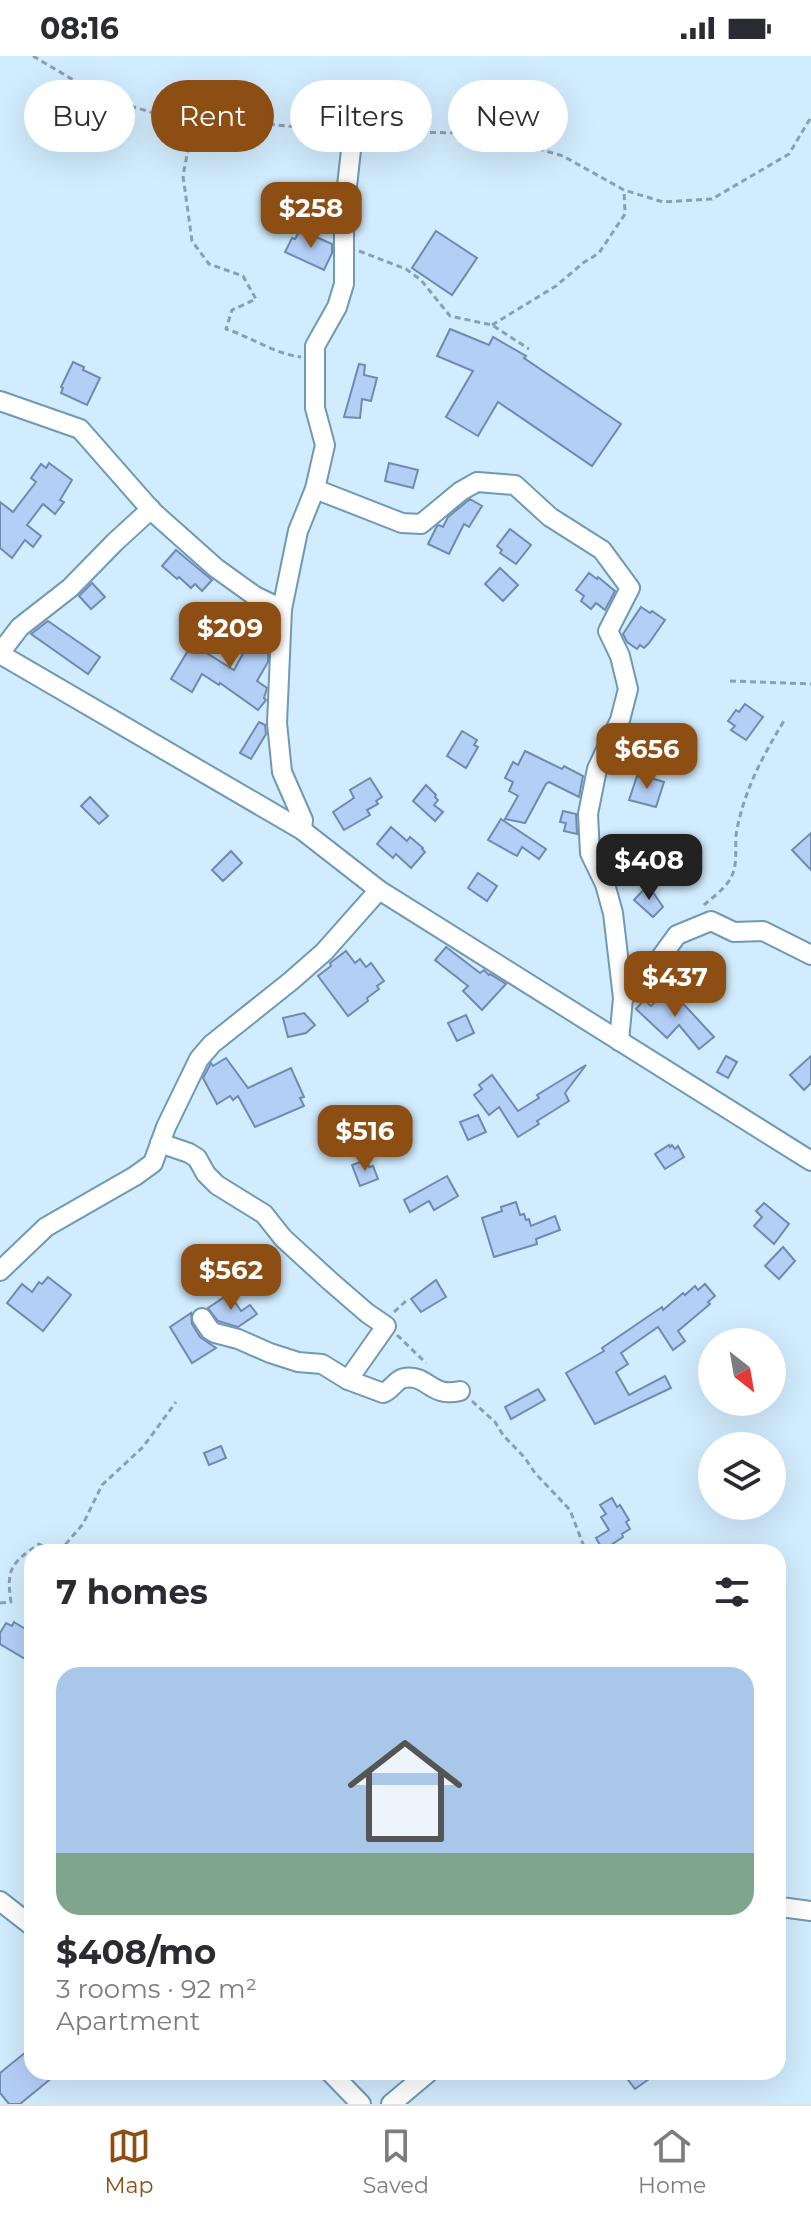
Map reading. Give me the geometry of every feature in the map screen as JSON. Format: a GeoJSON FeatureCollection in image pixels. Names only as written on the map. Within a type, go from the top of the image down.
{"type":"FeatureCollection","features":[{"type":"Feature","properties":{"kind":"street"},"geometry":{"type":"LineString","coordinates":[[302,830],[303,820],[282,772],[277,723],[282,609],[298,531],[315,489],[325,445],[315,408],[315,346],[337,307],[344,284],[344,213],[351,152]]}},
{"type":"Feature","properties":{"kind":"street"},"geometry":{"type":"LineString","coordinates":[[0,401],[80,429],[151,509],[216,568],[255,596],[282,609]]}},
{"type":"Feature","properties":{"kind":"street"},"geometry":{"type":"LineString","coordinates":[[315,489],[402,523],[421,524],[477,482],[515,485],[550,517],[602,550],[630,588],[608,631],[620,656],[628,689],[620,720],[597,769],[588,814],[590,853],[605,884],[613,913],[623,998],[619,1041]]}},
{"type":"Feature","properties":{"kind":"street"},"geometry":{"type":"LineString","coordinates":[[151,509],[70,588],[20,627],[0,653],[302,830],[379,890],[811,1161]]}},
{"type":"Feature","properties":{"kind":"street"},"geometry":{"type":"LineString","coordinates":[[0,1271],[46,1227],[153,1163],[199,1059],[212,1044],[324,952],[379,890]]}},
{"type":"Feature","properties":{"kind":"street"},"geometry":{"type":"LineString","coordinates":[[623,998],[653,968],[677,935],[711,921],[734,932],[763,931],[811,955]]}},
{"type":"Feature","properties":{"kind":"street"},"geometry":{"type":"LineString","coordinates":[[160,1143],[197,1158],[217,1185],[264,1214],[283,1238],[386,1326],[348,1380]]}},
{"type":"Feature","properties":{"kind":"street"},"geometry":{"type":"LineString","coordinates":[[202,1318],[215,1333],[298,1362],[322,1364],[348,1380],[383,1393],[403,1378],[418,1379],[441,1392],[460,1391]]}},
{"type":"Feature","properties":{"kind":"street"},"geometry":{"type":"LineString","coordinates":[[0,1901],[24,1920]]}},
{"type":"Feature","properties":{"kind":"street"},"geometry":{"type":"LineString","coordinates":[[786,1908],[811,1911]]}},
{"type":"Feature","properties":{"kind":"street"},"geometry":{"type":"LineString","coordinates":[[338,2080],[361,2104]]}},
{"type":"Feature","properties":{"kind":"street"},"geometry":{"type":"LineString","coordinates":[[391,2104],[420,2080]]}},
{"type":"Feature","properties":{"kind":"path"},"geometry":{"type":"LineString","coordinates":[[33,56],[102,97],[151,112]]}},
{"type":"Feature","properties":{"kind":"path"},"geometry":{"type":"LineString","coordinates":[[432,133],[483,133],[563,156],[624,190],[663,202],[712,199],[789,154],[811,117]]}},
{"type":"Feature","properties":{"kind":"path"},"geometry":{"type":"LineString","coordinates":[[187,152],[183,176],[192,241],[209,264],[243,276],[256,299],[232,310],[226,329],[287,355],[315,358]]}},
{"type":"Feature","properties":{"kind":"path"},"geometry":{"type":"LineString","coordinates":[[492,325],[556,286],[599,253],[625,214],[624,190]]}},
{"type":"Feature","properties":{"kind":"path"},"geometry":{"type":"LineString","coordinates":[[344,245],[406,269],[421,280],[450,316],[492,325],[529,349]]}},
{"type":"Feature","properties":{"kind":"path"},"geometry":{"type":"LineString","coordinates":[[730,681],[811,684]]}},
{"type":"Feature","properties":{"kind":"path"},"geometry":{"type":"LineString","coordinates":[[704,905],[725,887],[734,872],[736,838],[745,799],[759,762],[785,719]]}},
{"type":"Feature","properties":{"kind":"path"},"geometry":{"type":"LineString","coordinates":[[406,1301],[385,1322],[386,1326],[435,1371]]}},
{"type":"Feature","properties":{"kind":"path"},"geometry":{"type":"LineString","coordinates":[[460,1391],[495,1422],[535,1473],[570,1510],[583,1544]]}},
{"type":"Feature","properties":{"kind":"path"},"geometry":{"type":"LineString","coordinates":[[64,1544],[83,1524],[102,1485],[143,1447],[176,1402]]}},
{"type":"Feature","properties":{"kind":"path"},"geometry":{"type":"LineString","coordinates":[[0,1603],[11,1602],[8,1578],[24,1554]]}},
{"type":"Feature","properties":{"kind":"building"},"geometry":{"type":"Polygon","coordinates":[[[300,230],[332,244],[332,253],[324,270],[285,252],[300,230]]]}},
{"type":"Feature","properties":{"kind":"building"},"geometry":{"type":"Polygon","coordinates":[[[436,231],[477,258],[452,295],[412,268],[436,231]]]}},
{"type":"Feature","properties":{"kind":"building"},"geometry":{"type":"Polygon","coordinates":[[[450,329],[489,345],[493,337],[526,356],[524,358],[621,424],[592,466],[498,402],[478,436],[446,417],[473,371],[437,356],[450,329]]]}},
{"type":"Feature","properties":{"kind":"building"},"geometry":{"type":"Polygon","coordinates":[[[73,362],[100,378],[87,405],[61,393],[73,362]]]}},
{"type":"Feature","properties":{"kind":"building"},"geometry":{"type":"Polygon","coordinates":[[[359,364],[365,365],[364,375],[377,378],[371,401],[362,399],[360,418],[344,417],[359,364]]]}},
{"type":"Feature","properties":{"kind":"building"},"geometry":{"type":"Polygon","coordinates":[[[49,463],[72,480],[60,500],[64,502],[55,514],[43,504],[27,525],[41,536],[33,547],[25,540],[12,558],[0,548],[0,502],[13,512],[36,482],[31,478],[41,464],[46,468],[49,463]]]}},
{"type":"Feature","properties":{"kind":"building"},"geometry":{"type":"Polygon","coordinates":[[[389,463],[418,470],[413,488],[385,481],[389,463]]]}},
{"type":"Feature","properties":{"kind":"building"},"geometry":{"type":"Polygon","coordinates":[[[470,499],[482,506],[469,527],[464,524],[449,554],[428,544],[437,526],[443,527],[448,517],[470,499]]]}},
{"type":"Feature","properties":{"kind":"building"},"geometry":{"type":"Polygon","coordinates":[[[510,529],[531,545],[516,564],[500,553],[502,550],[497,546],[510,529]]]}},
{"type":"Feature","properties":{"kind":"building"},"geometry":{"type":"Polygon","coordinates":[[[176,550],[212,580],[202,591],[195,584],[191,588],[162,566],[176,550]]]}},
{"type":"Feature","properties":{"kind":"building"},"geometry":{"type":"Polygon","coordinates":[[[500,568],[518,585],[503,601],[485,584],[500,568]]]}},
{"type":"Feature","properties":{"kind":"building"},"geometry":{"type":"Polygon","coordinates":[[[589,573],[615,591],[605,610],[596,603],[591,609],[581,601],[584,596],[576,590],[589,573]]]}},
{"type":"Feature","properties":{"kind":"building"},"geometry":{"type":"Polygon","coordinates":[[[92,583],[105,597],[91,609],[79,596],[92,583]]]}},
{"type":"Feature","properties":{"kind":"building"},"geometry":{"type":"Polygon","coordinates":[[[641,607],[665,620],[649,643],[637,649],[627,642],[623,634],[641,607]]]}},
{"type":"Feature","properties":{"kind":"building"},"geometry":{"type":"Polygon","coordinates":[[[48,621],[100,657],[88,674],[31,634],[48,621]]]}},
{"type":"Feature","properties":{"kind":"building"},"geometry":{"type":"Polygon","coordinates":[[[259,624],[269,630],[268,662],[257,681],[267,688],[266,700],[258,710],[202,674],[192,692],[171,679],[192,644],[234,670],[259,624]]]}},
{"type":"Feature","properties":{"kind":"building"},"geometry":{"type":"Polygon","coordinates":[[[745,704],[763,717],[746,740],[731,730],[735,726],[728,721],[745,704]]]}},
{"type":"Feature","properties":{"kind":"building"},"geometry":{"type":"Polygon","coordinates":[[[259,722],[265,725],[266,734],[251,759],[240,753],[259,722]]]}},
{"type":"Feature","properties":{"kind":"building"},"geometry":{"type":"Polygon","coordinates":[[[462,731],[477,740],[474,745],[478,747],[466,768],[447,756],[462,731]]]}},
{"type":"Feature","properties":{"kind":"building"},"geometry":{"type":"Polygon","coordinates":[[[525,751],[583,776],[579,797],[549,782],[546,784],[525,823],[505,819],[518,796],[509,791],[513,782],[505,778],[513,762],[518,765],[525,751]]]}},
{"type":"Feature","properties":{"kind":"building"},"geometry":{"type":"Polygon","coordinates":[[[637,776],[664,782],[656,807],[629,800],[637,776]]]}},
{"type":"Feature","properties":{"kind":"building"},"geometry":{"type":"Polygon","coordinates":[[[370,778],[382,797],[376,801],[378,804],[367,810],[370,815],[344,830],[333,812],[354,798],[350,790],[370,778]]]}},
{"type":"Feature","properties":{"kind":"building"},"geometry":{"type":"Polygon","coordinates":[[[426,785],[438,800],[434,805],[443,812],[435,821],[413,801],[426,785]]]}},
{"type":"Feature","properties":{"kind":"building"},"geometry":{"type":"Polygon","coordinates":[[[90,797],[108,816],[99,824],[81,806],[90,797]]]}},
{"type":"Feature","properties":{"kind":"building"},"geometry":{"type":"Polygon","coordinates":[[[563,811],[576,814],[577,834],[564,831],[566,823],[560,822],[563,811]]]}},
{"type":"Feature","properties":{"kind":"building"},"geometry":{"type":"Polygon","coordinates":[[[501,819],[546,849],[539,859],[522,847],[517,856],[488,840],[501,819]]]}},
{"type":"Feature","properties":{"kind":"building"},"geometry":{"type":"Polygon","coordinates":[[[391,827],[407,841],[410,837],[425,852],[411,868],[396,854],[393,858],[377,844],[391,827]]]}},
{"type":"Feature","properties":{"kind":"building"},"geometry":{"type":"Polygon","coordinates":[[[811,833],[811,870],[792,850],[811,833]]]}},
{"type":"Feature","properties":{"kind":"building"},"geometry":{"type":"Polygon","coordinates":[[[231,851],[242,863],[223,881],[212,870],[231,851]]]}},
{"type":"Feature","properties":{"kind":"building"},"geometry":{"type":"Polygon","coordinates":[[[478,873],[497,886],[487,901],[468,888],[478,873]]]}},
{"type":"Feature","properties":{"kind":"building"},"geometry":{"type":"Polygon","coordinates":[[[648,885],[663,907],[653,917],[634,900],[648,885]]]}},
{"type":"Feature","properties":{"kind":"building"},"geometry":{"type":"Polygon","coordinates":[[[446,947],[480,973],[484,970],[506,984],[482,1010],[463,991],[468,986],[435,960],[446,947]]]}},
{"type":"Feature","properties":{"kind":"building"},"geometry":{"type":"Polygon","coordinates":[[[346,951],[355,963],[360,959],[366,967],[371,963],[384,981],[367,998],[368,1001],[348,1016],[318,976],[346,951]]]}},
{"type":"Feature","properties":{"kind":"building"},"geometry":{"type":"Polygon","coordinates":[[[665,991],[675,1000],[677,997],[714,1037],[699,1049],[679,1025],[667,1038],[636,1009],[644,1000],[651,1006],[665,991]]]}},
{"type":"Feature","properties":{"kind":"building"},"geometry":{"type":"Polygon","coordinates":[[[304,1013],[315,1025],[306,1033],[288,1037],[283,1018],[304,1013]]]}},
{"type":"Feature","properties":{"kind":"building"},"geometry":{"type":"Polygon","coordinates":[[[466,1015],[474,1033],[457,1041],[448,1023],[466,1015]]]}},
{"type":"Feature","properties":{"kind":"building"},"geometry":{"type":"Polygon","coordinates":[[[726,1056],[737,1062],[728,1078],[717,1072],[726,1056]]]}},
{"type":"Feature","properties":{"kind":"building"},"geometry":{"type":"Polygon","coordinates":[[[811,1056],[811,1083],[804,1090],[790,1075],[811,1056]]]}},
{"type":"Feature","properties":{"kind":"building"},"geometry":{"type":"Polygon","coordinates":[[[226,1058],[248,1088],[291,1068],[304,1097],[300,1098],[304,1106],[255,1127],[238,1096],[233,1100],[230,1096],[217,1104],[203,1078],[211,1063],[213,1066],[226,1058]]]}},
{"type":"Feature","properties":{"kind":"building"},"geometry":{"type":"Polygon","coordinates":[[[586,1065],[565,1093],[569,1101],[518,1137],[499,1107],[489,1115],[474,1095],[482,1089],[479,1085],[492,1075],[518,1111],[539,1098],[537,1095],[586,1065]]]}},
{"type":"Feature","properties":{"kind":"building"},"geometry":{"type":"Polygon","coordinates":[[[478,1115],[486,1132],[468,1140],[460,1122],[478,1115]]]}},
{"type":"Feature","properties":{"kind":"building"},"geometry":{"type":"Polygon","coordinates":[[[669,1145],[675,1149],[678,1146],[684,1157],[665,1169],[655,1154],[669,1145]]]}},
{"type":"Feature","properties":{"kind":"building"},"geometry":{"type":"Polygon","coordinates":[[[366,1160],[369,1167],[373,1166],[378,1179],[360,1186],[352,1165],[366,1160]]]}},
{"type":"Feature","properties":{"kind":"building"},"geometry":{"type":"Polygon","coordinates":[[[447,1176],[458,1196],[434,1210],[429,1201],[410,1212],[404,1200],[447,1176]]]}},
{"type":"Feature","properties":{"kind":"building"},"geometry":{"type":"Polygon","coordinates":[[[516,1202],[520,1215],[524,1214],[526,1220],[529,1219],[531,1226],[555,1216],[560,1230],[536,1239],[537,1244],[494,1257],[482,1218],[516,1202]]]}},
{"type":"Feature","properties":{"kind":"building"},"geometry":{"type":"Polygon","coordinates":[[[764,1203],[789,1224],[774,1244],[754,1226],[762,1217],[756,1211],[764,1203]]]}},
{"type":"Feature","properties":{"kind":"building"},"geometry":{"type":"Polygon","coordinates":[[[783,1247],[795,1261],[779,1279],[765,1266],[783,1247]]]}},
{"type":"Feature","properties":{"kind":"building"},"geometry":{"type":"Polygon","coordinates":[[[48,1277],[71,1295],[43,1331],[7,1303],[22,1284],[32,1292],[39,1282],[42,1284],[48,1277]]]}},
{"type":"Feature","properties":{"kind":"building"},"geometry":{"type":"Polygon","coordinates":[[[436,1280],[446,1297],[421,1312],[411,1299],[436,1280]]]}},
{"type":"Feature","properties":{"kind":"building"},"geometry":{"type":"Polygon","coordinates":[[[705,1284],[715,1296],[678,1331],[685,1341],[673,1350],[658,1327],[621,1353],[628,1364],[616,1372],[629,1395],[665,1376],[671,1388],[595,1424],[566,1373],[604,1351],[602,1348],[662,1307],[663,1310],[683,1293],[685,1295],[695,1286],[698,1290],[705,1284]]]}},
{"type":"Feature","properties":{"kind":"building"},"geometry":{"type":"Polygon","coordinates":[[[231,1296],[241,1311],[250,1305],[257,1314],[238,1327],[218,1321],[208,1308],[231,1296]]]}},
{"type":"Feature","properties":{"kind":"building"},"geometry":{"type":"Polygon","coordinates":[[[191,1313],[192,1324],[200,1337],[216,1348],[192,1363],[170,1327],[191,1313]]]}},
{"type":"Feature","properties":{"kind":"building"},"geometry":{"type":"Polygon","coordinates":[[[538,1389],[545,1400],[511,1419],[505,1407],[538,1389]]]}},
{"type":"Feature","properties":{"kind":"building"},"geometry":{"type":"Polygon","coordinates":[[[221,1446],[226,1458],[209,1465],[204,1453],[221,1446]]]}},
{"type":"Feature","properties":{"kind":"building"},"geometry":{"type":"Polygon","coordinates":[[[612,1498],[629,1520],[626,1522],[630,1529],[612,1544],[600,1544],[596,1538],[609,1530],[601,1517],[606,1514],[600,1505],[612,1498]]]}},
{"type":"Feature","properties":{"kind":"building"},"geometry":{"type":"Polygon","coordinates":[[[14,1622],[24,1628],[24,1658],[0,1644],[0,1633],[6,1623],[12,1626],[14,1622]]]}},
{"type":"Feature","properties":{"kind":"building"},"geometry":{"type":"Polygon","coordinates":[[[24,2054],[24,2080],[49,2080],[20,2104],[9,2104],[0,2093],[0,2073],[24,2054]]]}},
{"type":"Feature","properties":{"kind":"building"},"geometry":{"type":"Polygon","coordinates":[[[628,2080],[648,2080],[635,2089],[628,2080]]]}}]}
